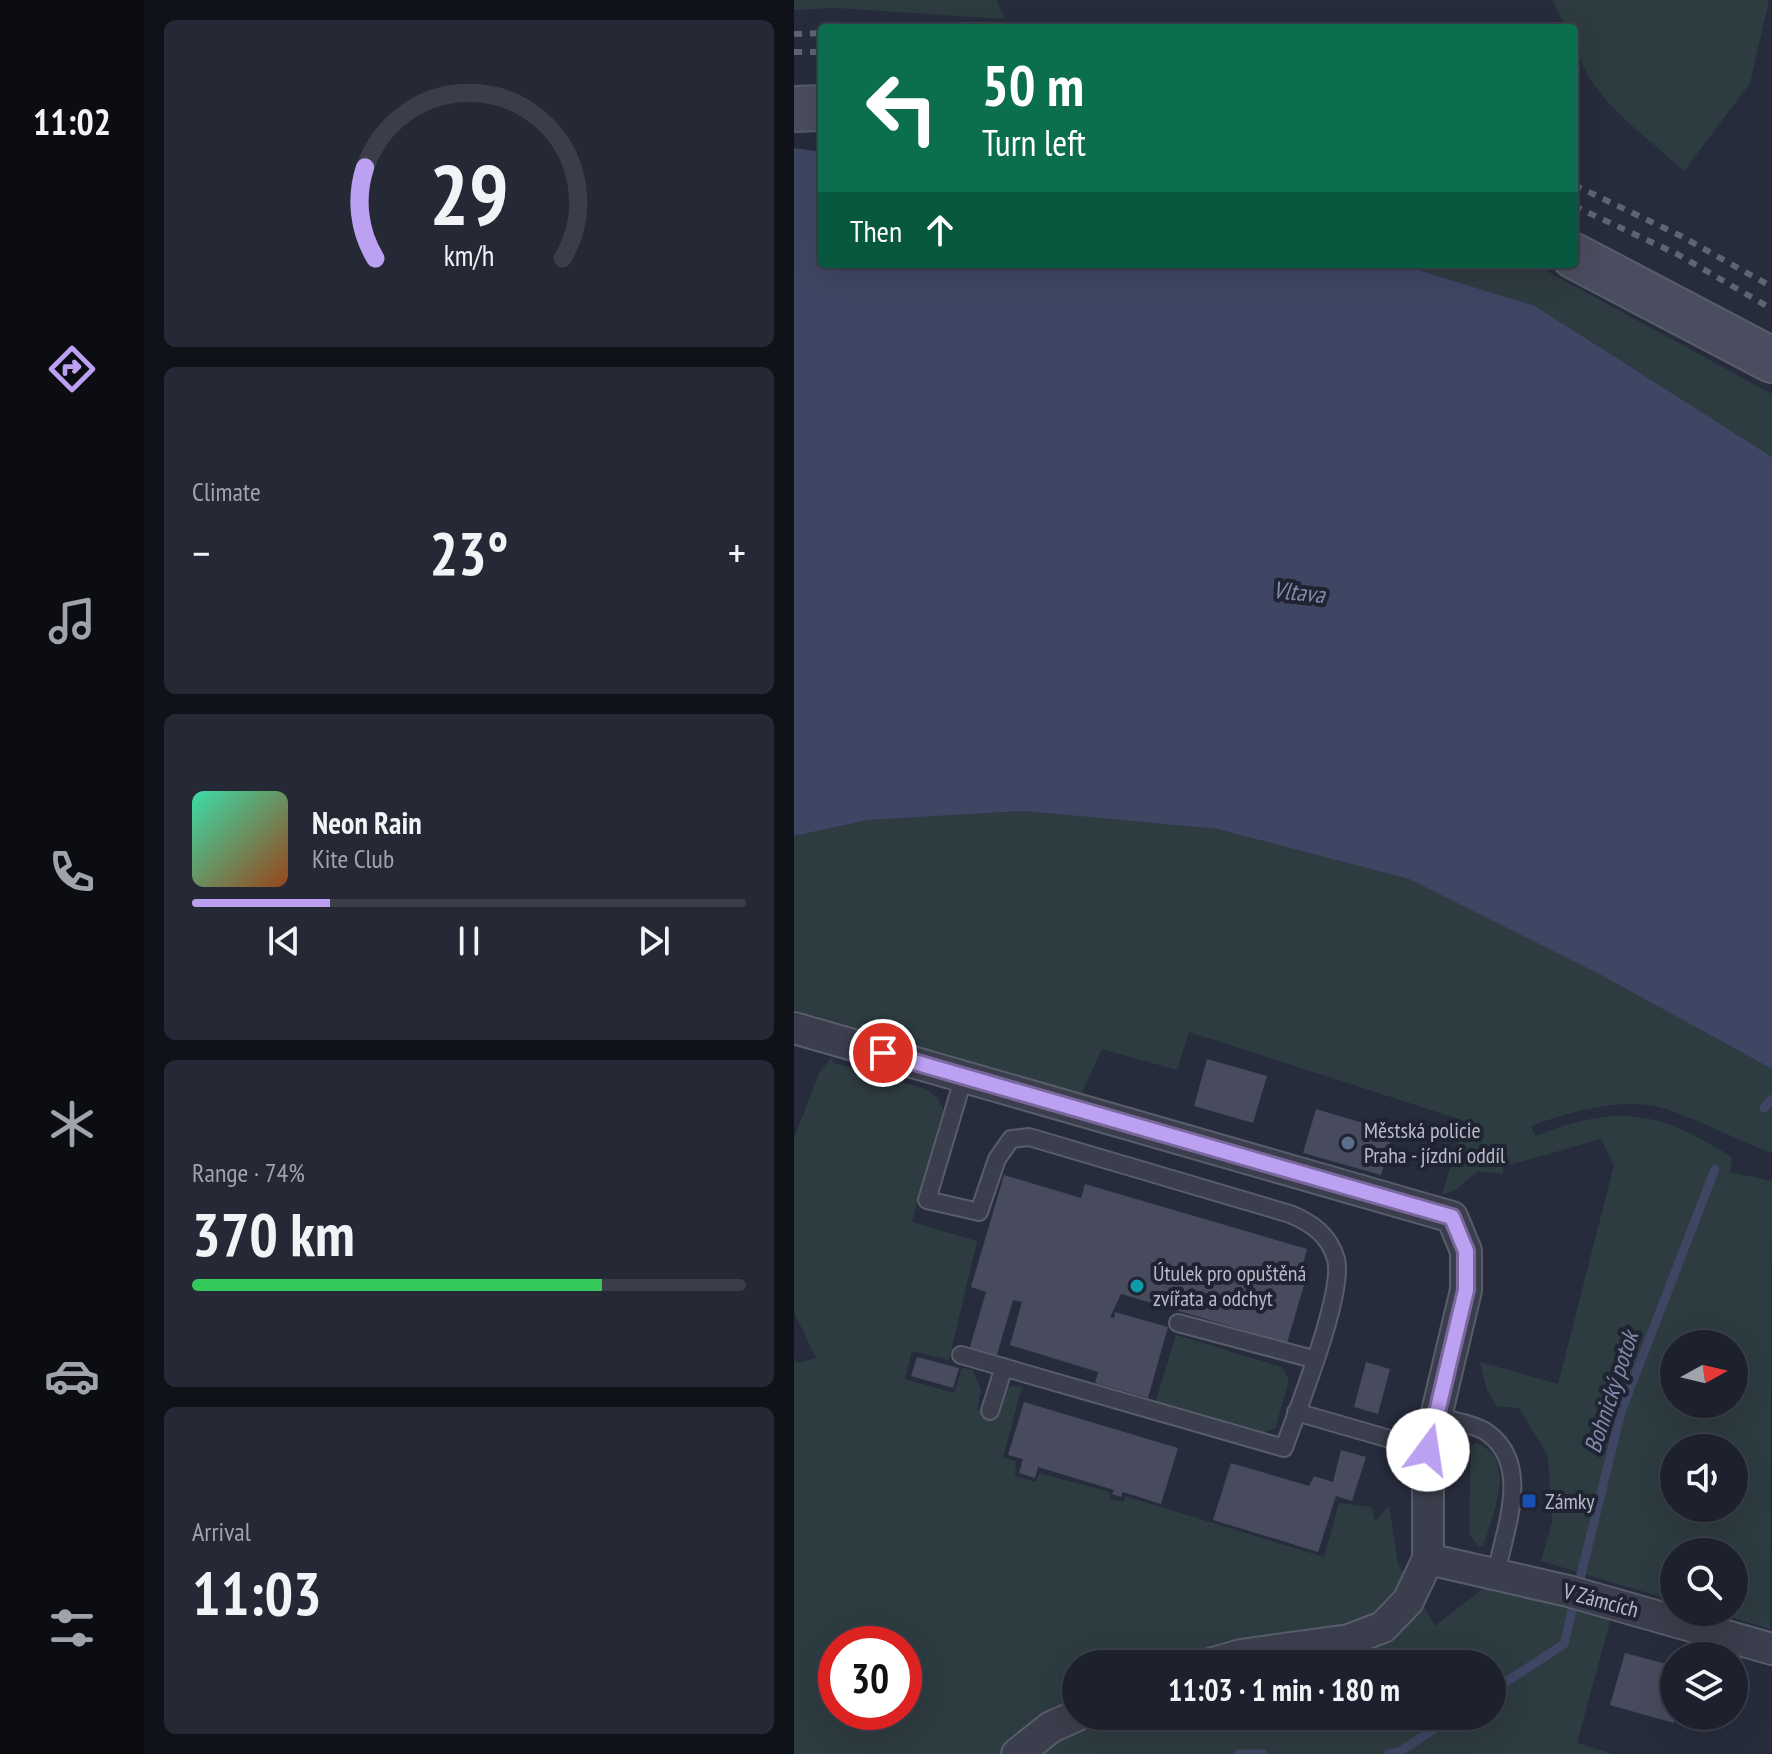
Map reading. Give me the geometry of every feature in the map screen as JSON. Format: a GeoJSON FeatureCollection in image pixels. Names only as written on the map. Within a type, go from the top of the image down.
{"type":"FeatureCollection","features":[{"type":"Feature","properties":{"kind":"main road"},"geometry":{"type":"LineString","coordinates":[[794,109],[818,108]]}},
{"type":"Feature","properties":{"kind":"main road"},"geometry":{"type":"LineString","coordinates":[[1578,258],[1772,360]]}},
{"type":"Feature","properties":{"kind":"street"},"geometry":{"type":"LineString","coordinates":[[794,1028],[1452,1217],[1466,1251],[1466,1290],[1428,1450],[1428,1559],[1408,1601],[1383,1627],[1349,1640],[1277,1650]]}},
{"type":"Feature","properties":{"kind":"street","name":"V Zámcích"},"geometry":{"type":"LineString","coordinates":[[1428,1559],[1576,1593],[1772,1649]]}},
{"type":"Feature","properties":{"kind":"street"},"geometry":{"type":"LineString","coordinates":[[1017,1754],[1051,1727],[1062,1722]]}},
{"type":"Feature","properties":{"kind":"lane"},"geometry":{"type":"LineString","coordinates":[[961,1355],[1284,1448],[1334,1295],[1337,1261],[1313,1223],[1029,1137],[1011,1139],[997,1159],[979,1212],[927,1200],[964,1076]]}},
{"type":"Feature","properties":{"kind":"lane"},"geometry":{"type":"LineString","coordinates":[[1178,1323],[1313,1359]]}},
{"type":"Feature","properties":{"kind":"lane"},"geometry":{"type":"LineString","coordinates":[[990,1411],[1004,1367]]}},
{"type":"Feature","properties":{"kind":"lane"},"geometry":{"type":"LineString","coordinates":[[1296,1412],[1428,1450]]}},
{"type":"Feature","properties":{"kind":"lane"},"geometry":{"type":"LineString","coordinates":[[1436,1416],[1488,1432],[1508,1454],[1514,1483],[1496,1574]]}},
{"type":"Feature","properties":{"kind":"shaded area"},"geometry":{"type":"Polygon","coordinates":[[[794,0],[997,0],[1004,19],[836,8],[794,10],[794,0]]]}},
{"type":"Feature","properties":{"kind":"shaded area"},"geometry":{"type":"Polygon","coordinates":[[[1552,0],[1769,0],[1750,83],[1684,171],[1598,90],[1578,52],[1578,24],[1564,24],[1552,0]]]}},
{"type":"Feature","properties":{"kind":"shaded area"},"geometry":{"type":"Polygon","coordinates":[[[1412,268],[1541,268],[1772,394],[1772,457],[1535,306],[1412,268]]]}},
{"type":"Feature","properties":{"kind":"shaded area"},"geometry":{"type":"Polygon","coordinates":[[[1024,811],[1217,829],[1409,879],[1599,974],[1772,1069],[1772,1153],[1669,1110],[1635,1104],[1599,1107],[1531,1126],[1535,1136],[1591,1119],[1615,1116],[1659,1121],[1732,1157],[1730,1172],[1772,1181],[1770,1629],[1748,1622],[1748,1538],[1660,1538],[1660,1597],[1541,1561],[1552,1522],[1548,1456],[1519,1408],[1497,1406],[1487,1390],[1480,1362],[1558,1384],[1614,1165],[1601,1139],[1503,1167],[1503,1174],[1478,1171],[1454,1191],[1442,1194],[1465,1121],[1189,1032],[1177,1070],[1102,1049],[1081,1095],[794,1020],[794,836],[868,820],[1024,811]]]}},
{"type":"Feature","properties":{"kind":"shaded area"},"geometry":{"type":"Polygon","coordinates":[[[831,1058],[834,1063],[926,1089],[938,1098],[943,1109],[912,1222],[977,1241],[949,1360],[912,1351],[905,1379],[954,1393],[962,1368],[973,1370],[981,1390],[977,1410],[993,1414],[1005,1387],[1022,1386],[1003,1458],[1016,1461],[1015,1476],[1036,1482],[1039,1473],[1110,1492],[1110,1499],[1124,1502],[1125,1496],[1324,1557],[1339,1503],[1371,1507],[1375,1521],[1389,1506],[1398,1564],[1435,1626],[1485,1587],[1611,1618],[1577,1743],[1613,1754],[794,1754],[794,1358],[797,1363],[816,1358],[794,1312],[794,1139],[819,1073],[831,1058]]]}},
{"type":"Feature","properties":{"kind":"shaded area"},"geometry":{"type":"Polygon","coordinates":[[[1176,1335],[1282,1367],[1289,1381],[1275,1428],[1260,1434],[1155,1404],[1176,1335]]]}},
{"type":"Feature","properties":{"kind":"shaded area"},"geometry":{"type":"Polygon","coordinates":[[[1476,1443],[1489,1451],[1499,1475],[1496,1505],[1483,1547],[1479,1547],[1469,1534],[1471,1447],[1476,1443]]]}},
{"type":"Feature","properties":{"kind":"water","name":"Vltava"},"geometry":{"type":"Polygon","coordinates":[[[794,148],[818,151],[818,268],[1412,268],[1535,306],[1772,457],[1772,1069],[1599,974],[1409,879],[1217,829],[1024,811],[868,820],[794,836],[794,148]]]}},
{"type":"Feature","properties":{"kind":"building"},"geometry":{"type":"Polygon","coordinates":[[[1207,1059],[1267,1076],[1253,1123],[1194,1106],[1207,1059]]]}},
{"type":"Feature","properties":{"kind":"building","name":"Městská policie Praha - jízdní oddíl"},"geometry":{"type":"Polygon","coordinates":[[[1316,1109],[1393,1132],[1381,1175],[1303,1153],[1316,1109]]]}},
{"type":"Feature","properties":{"kind":"building","name":"Útulek pro opuštěná zvířata a odchyt"},"geometry":{"type":"Polygon","coordinates":[[[1004,1175],[1081,1198],[1085,1184],[1307,1249],[1298,1283],[1304,1285],[1287,1343],[1121,1294],[1110,1317],[1114,1318],[1115,1312],[1168,1327],[1148,1398],[1095,1383],[1098,1372],[1010,1345],[1022,1302],[1013,1300],[996,1358],[969,1350],[986,1292],[971,1287],[1004,1175]]]}},
{"type":"Feature","properties":{"kind":"building"},"geometry":{"type":"Polygon","coordinates":[[[917,1357],[959,1368],[953,1388],[911,1376],[917,1357]]]}},
{"type":"Feature","properties":{"kind":"building"},"geometry":{"type":"Polygon","coordinates":[[[1366,1362],[1390,1369],[1378,1414],[1354,1407],[1366,1362]]]}},
{"type":"Feature","properties":{"kind":"building"},"geometry":{"type":"Polygon","coordinates":[[[1024,1402],[1178,1448],[1161,1504],[1123,1492],[1121,1497],[1112,1494],[1114,1490],[1038,1467],[1035,1478],[1019,1473],[1023,1459],[1008,1455],[1024,1402]]]}},
{"type":"Feature","properties":{"kind":"building"},"geometry":{"type":"Polygon","coordinates":[[[1341,1450],[1366,1457],[1352,1501],[1336,1496],[1318,1552],[1213,1520],[1231,1463],[1309,1486],[1314,1476],[1333,1482],[1341,1450]]]}},
{"type":"Feature","properties":{"kind":"building"},"geometry":{"type":"Polygon","coordinates":[[[1625,1653],[1660,1662],[1660,1719],[1610,1705],[1625,1653]]]}},
{"type":"Feature","properties":{"kind":"waterway","name":"Bohnický potok"},"geometry":{"type":"LineString","coordinates":[[1764,1108],[1772,1099]]}},
{"type":"Feature","properties":{"kind":"waterway","name":"Bohnický potok"},"geometry":{"type":"LineString","coordinates":[[1506,1682],[1564,1644],[1621,1412],[1715,1169]]}},
{"type":"Feature","properties":{"kind":"waterway","name":"Bohnický potok"},"geometry":{"type":"LineString","coordinates":[[1389,1754],[1399,1752],[1433,1730]]}},
{"type":"Feature","properties":{"kind":"waterway","name":"Bohnický potok"},"geometry":{"type":"LineString","coordinates":[[1239,1754],[1263,1754]]}},
{"type":"Feature","properties":{"kind":"railway"},"geometry":{"type":"LineString","coordinates":[[794,34],[818,33]]}},
{"type":"Feature","properties":{"kind":"railway"},"geometry":{"type":"LineString","coordinates":[[794,52],[818,52]]}},
{"type":"Feature","properties":{"kind":"railway"},"geometry":{"type":"LineString","coordinates":[[1578,187],[1681,236],[1772,287]]}},
{"type":"Feature","properties":{"kind":"railway"},"geometry":{"type":"LineString","coordinates":[[1578,208],[1677,254],[1772,309]]}},
{"type":"Feature","properties":{"kind":"place","name":"Městská policie Praha - jízdní oddíl"},"geometry":{"type":"Point","coordinates":[1348,1143]}},
{"type":"Feature","properties":{"kind":"place","name":"Útulek pro opuštěná zvířata a odchyt"},"geometry":{"type":"Point","coordinates":[1137,1286]}},
{"type":"Feature","properties":{"kind":"place","name":"Zámky"},"geometry":{"type":"Point","coordinates":[1529,1501]}},
{"type":"Feature","properties":{"kind":"route"},"geometry":{"type":"LineString","coordinates":[[883,1053],[1452,1217],[1466,1251],[1466,1290],[1428,1450]]}}]}
